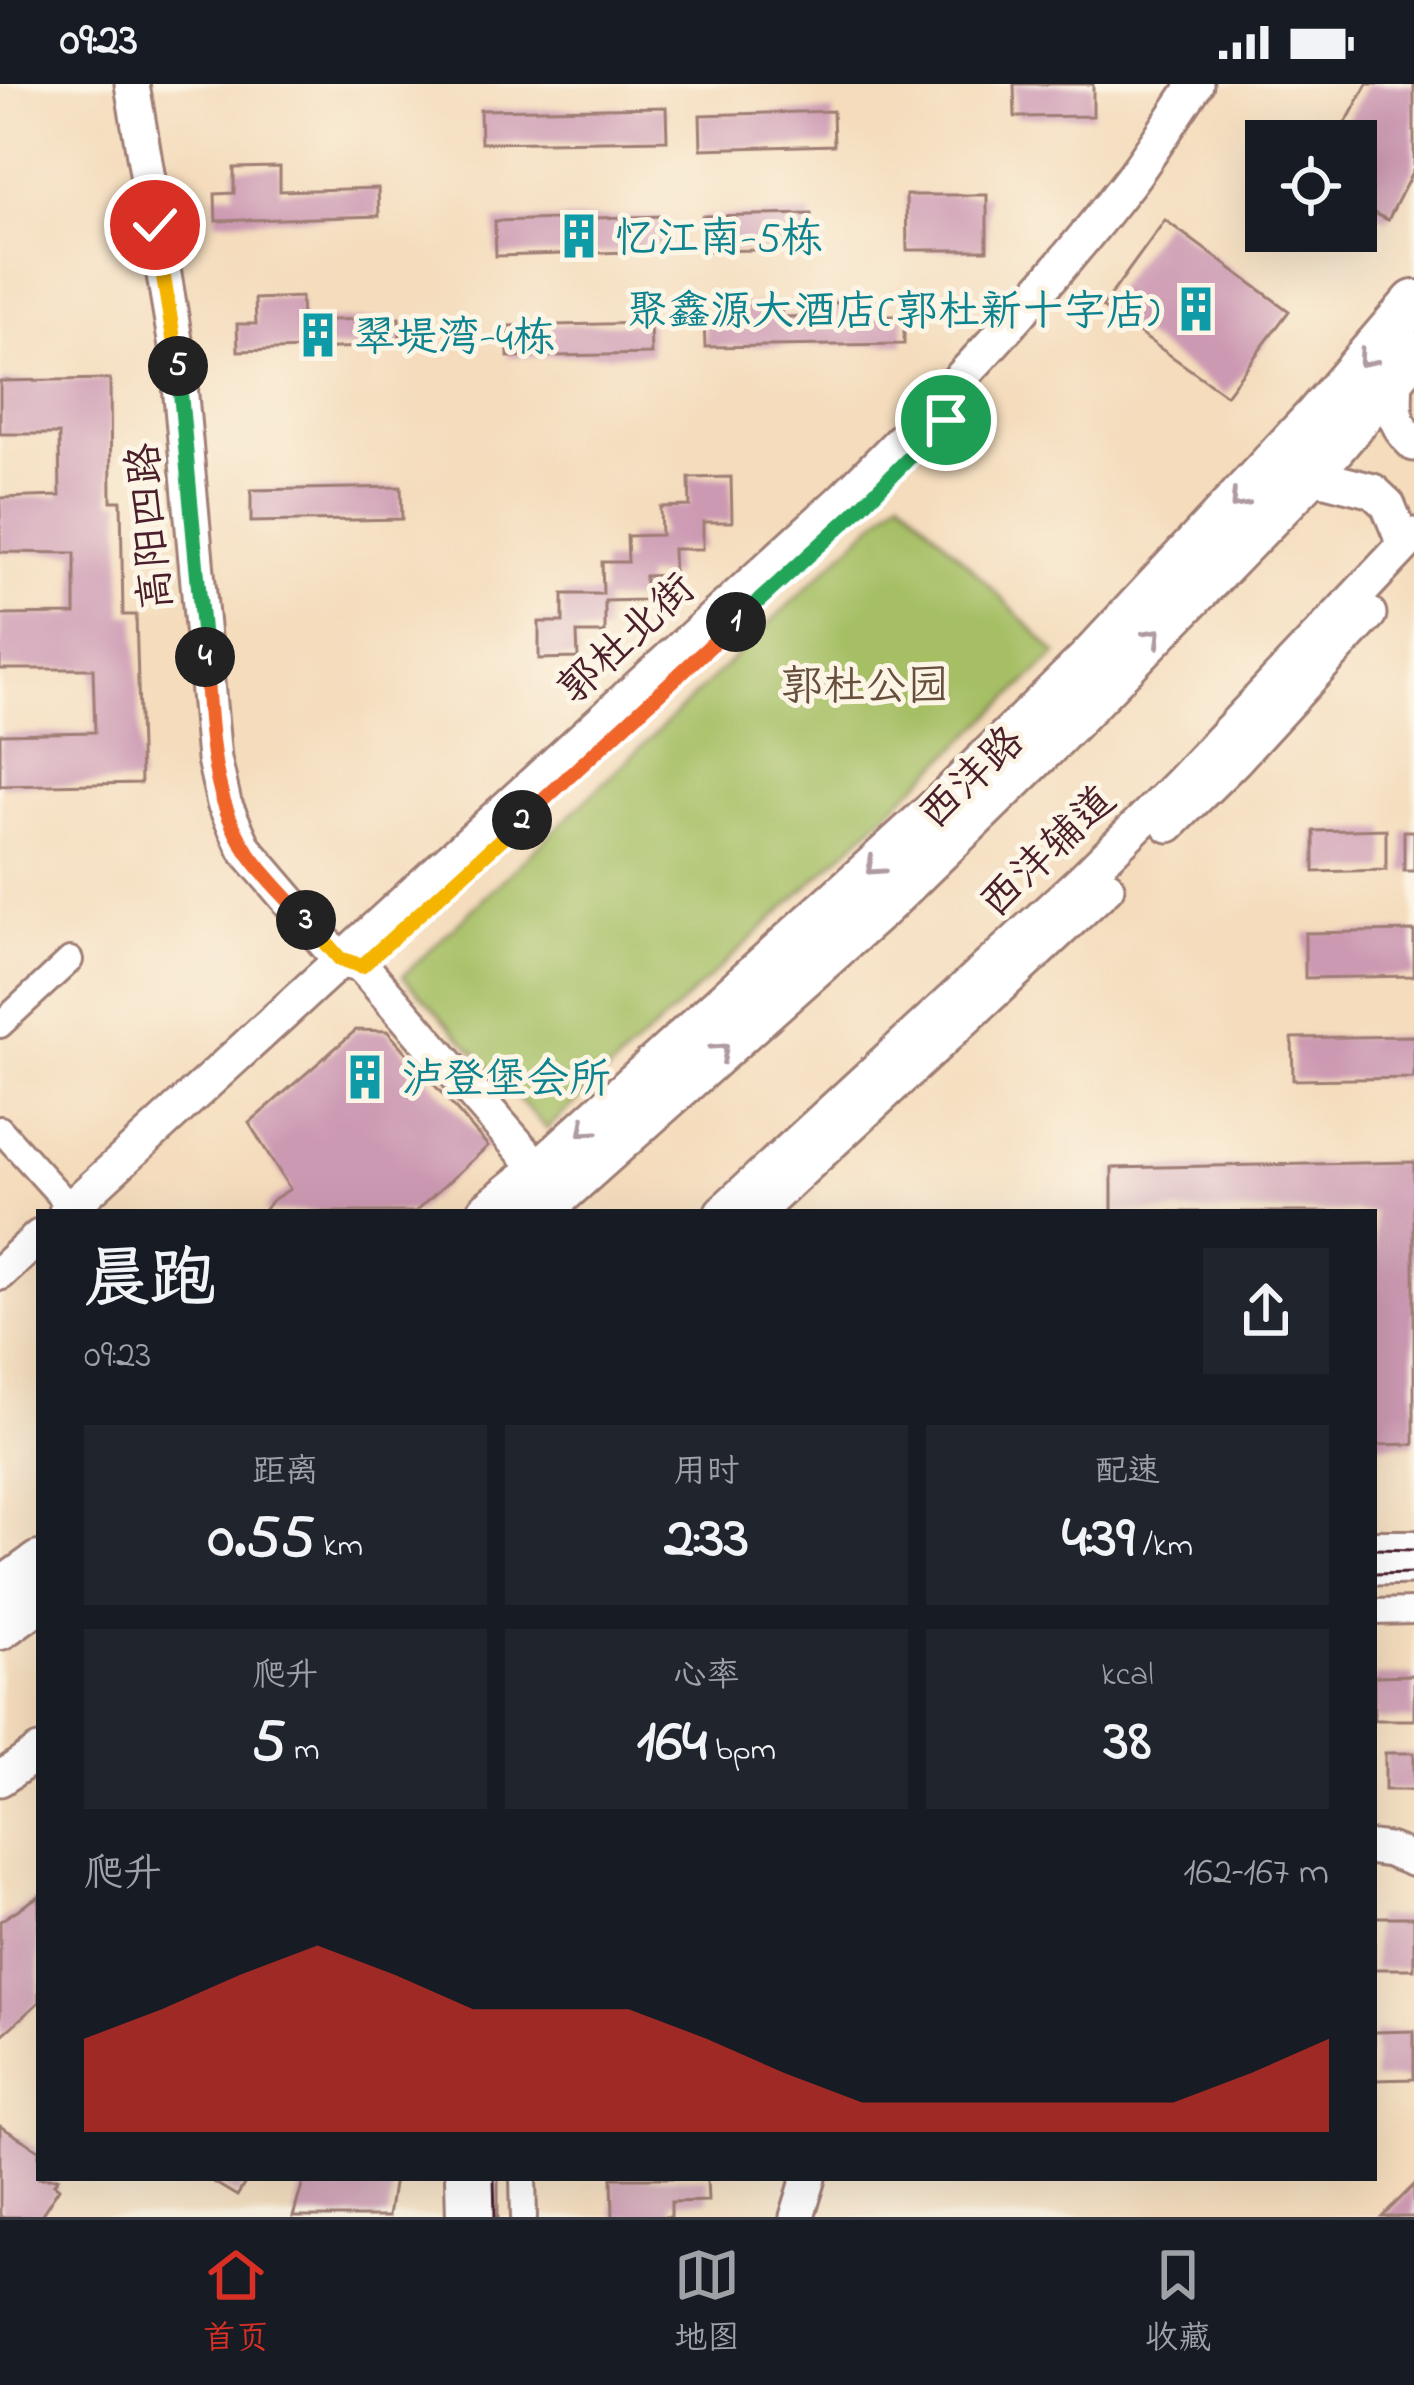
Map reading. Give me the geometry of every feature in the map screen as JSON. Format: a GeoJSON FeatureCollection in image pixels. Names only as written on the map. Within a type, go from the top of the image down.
{"type":"FeatureCollection","features":[{"type":"Feature","properties":{"kind":"highway","name":"西沣路"},"geometry":{"type":"LineString","coordinates":[[547,1192],[1089,660],[1317,415],[1414,302]]}},
{"type":"Feature","properties":{"kind":"highway","name":"西沣路"},"geometry":{"type":"LineString","coordinates":[[497,1209],[547,1192],[883,905],[1045,747],[1310,475],[1405,363]]}},
{"type":"Feature","properties":{"kind":"highway"},"geometry":{"type":"LineString","coordinates":[[0,1592],[36,1565]]}},
{"type":"Feature","properties":{"kind":"highway"},"geometry":{"type":"LineString","coordinates":[[0,1628],[36,1602]]}},
{"type":"Feature","properties":{"kind":"street","name":"高阳四路"},"geometry":{"type":"LineString","coordinates":[[131,84],[177,352],[214,759],[224,803],[245,848],[351,963],[547,1192]]}},
{"type":"Feature","properties":{"kind":"street","name":"郭杜北街"},"geometry":{"type":"LineString","coordinates":[[351,963],[914,429],[1029,304],[1130,180],[1196,84]]}},
{"type":"Feature","properties":{"kind":"street","name":"郭杜北街"},"geometry":{"type":"LineString","coordinates":[[79,1209],[855,513],[946,420],[1041,311],[1142,188],[1213,84]]}},
{"type":"Feature","properties":{"kind":"street"},"geometry":{"type":"LineString","coordinates":[[1405,363],[1396,412],[1399,431],[1414,444]]}},
{"type":"Feature","properties":{"kind":"street"},"geometry":{"type":"LineString","coordinates":[[1310,475],[1373,491],[1388,505],[1411,548]]}},
{"type":"Feature","properties":{"kind":"street","name":"西沣辅道"},"geometry":{"type":"LineString","coordinates":[[725,1209],[1083,879],[1411,548]]}},
{"type":"Feature","properties":{"kind":"street","name":"西沣辅道"},"geometry":{"type":"LineString","coordinates":[[760,1209],[1074,920],[1234,761],[1411,548]]}},
{"type":"Feature","properties":{"kind":"street"},"geometry":{"type":"LineString","coordinates":[[0,1025],[70,960]]}},
{"type":"Feature","properties":{"kind":"street"},"geometry":{"type":"LineString","coordinates":[[0,1129],[75,1209]]}},
{"type":"Feature","properties":{"kind":"street"},"geometry":{"type":"LineString","coordinates":[[0,1273],[36,1240]]}},
{"type":"Feature","properties":{"kind":"street"},"geometry":{"type":"LineString","coordinates":[[0,1300],[36,1267]]}},
{"type":"Feature","properties":{"kind":"street"},"geometry":{"type":"LineString","coordinates":[[1377,1543],[1414,1543]]}},
{"type":"Feature","properties":{"kind":"street"},"geometry":{"type":"LineString","coordinates":[[1377,1568],[1414,1567]]}},
{"type":"Feature","properties":{"kind":"street"},"geometry":{"type":"LineString","coordinates":[[1377,1587],[1414,1586]]}},
{"type":"Feature","properties":{"kind":"street"},"geometry":{"type":"LineString","coordinates":[[1377,1612],[1414,1611]]}},
{"type":"Feature","properties":{"kind":"street"},"geometry":{"type":"LineString","coordinates":[[0,1779],[36,1754]]}},
{"type":"Feature","properties":{"kind":"street"},"geometry":{"type":"LineString","coordinates":[[0,1804],[36,1780]]}},
{"type":"Feature","properties":{"kind":"street"},"geometry":{"type":"LineString","coordinates":[[1377,1848],[1414,1860]]}},
{"type":"Feature","properties":{"kind":"street"},"geometry":{"type":"LineString","coordinates":[[458,2181],[459,2217]]}},
{"type":"Feature","properties":{"kind":"street"},"geometry":{"type":"LineString","coordinates":[[480,2181],[480,2217]]}},
{"type":"Feature","properties":{"kind":"street"},"geometry":{"type":"LineString","coordinates":[[501,2181],[502,2217]]}},
{"type":"Feature","properties":{"kind":"street"},"geometry":{"type":"LineString","coordinates":[[523,2181],[524,2217]]}},
{"type":"Feature","properties":{"kind":"street"},"geometry":{"type":"LineString","coordinates":[[797,2217],[807,2181]]}},
{"type":"Feature","properties":{"kind":"green space","name":"郭杜公园"},"geometry":{"type":"Polygon","coordinates":[[[901,497],[1057,654],[547,1129],[403,976],[901,497]]]}},
{"type":"Feature","properties":{"kind":"building"},"geometry":{"type":"Polygon","coordinates":[[[1014,84],[1093,84],[1093,116],[1015,117],[1014,84]]]}},
{"type":"Feature","properties":{"kind":"building"},"geometry":{"type":"Polygon","coordinates":[[[1367,84],[1414,84],[1414,169],[1388,220],[1377,214],[1377,120],[1347,120],[1367,84]]]}},
{"type":"Feature","properties":{"kind":"building"},"geometry":{"type":"Polygon","coordinates":[[[666,107],[667,140],[481,143],[480,110],[666,107]]]}},
{"type":"Feature","properties":{"kind":"building"},"geometry":{"type":"Polygon","coordinates":[[[833,111],[834,145],[701,149],[700,115],[833,111]]]}},
{"type":"Feature","properties":{"kind":"building"},"geometry":{"type":"Polygon","coordinates":[[[280,167],[280,191],[378,188],[379,216],[216,221],[215,194],[234,193],[234,168],[280,167]]]}},
{"type":"Feature","properties":{"kind":"building"},"geometry":{"type":"Polygon","coordinates":[[[906,195],[987,195],[987,250],[907,250],[906,195]]]}},
{"type":"Feature","properties":{"kind":"building"},"geometry":{"type":"Polygon","coordinates":[[[811,214],[812,249],[702,251],[702,216],[811,214]]]}},
{"type":"Feature","properties":{"kind":"building","name":"忆江南-5栋"},"geometry":{"type":"Polygon","coordinates":[[[662,216],[663,251],[496,256],[495,221],[662,216]]]}},
{"type":"Feature","properties":{"kind":"building","name":"聚鑫源大酒店(郭杜新十字店)"},"geometry":{"type":"Polygon","coordinates":[[[1165,220],[1289,311],[1226,395],[1102,307],[1165,220]]]}},
{"type":"Feature","properties":{"kind":"building","name":"翠堤湾-4栋"},"geometry":{"type":"Polygon","coordinates":[[[301,297],[302,321],[399,318],[400,346],[238,351],[237,324],[256,324],[255,299],[301,297]]]}},
{"type":"Feature","properties":{"kind":"building"},"geometry":{"type":"Polygon","coordinates":[[[879,302],[879,316],[904,316],[904,344],[705,347],[704,319],[729,318],[729,305],[781,304],[781,317],[829,316],[829,303],[879,302]]]}},
{"type":"Feature","properties":{"kind":"building"},"geometry":{"type":"Polygon","coordinates":[[[650,323],[651,354],[508,357],[507,326],[650,323]]]}},
{"type":"Feature","properties":{"kind":"building"},"geometry":{"type":"Polygon","coordinates":[[[110,379],[111,501],[121,501],[123,615],[136,615],[141,783],[0,786],[0,734],[95,732],[93,669],[0,669],[0,615],[75,614],[75,553],[0,552],[0,498],[60,496],[59,434],[0,434],[0,381],[110,379]]]}},
{"type":"Feature","properties":{"kind":"building"},"geometry":{"type":"Polygon","coordinates":[[[731,477],[732,522],[703,522],[703,549],[673,549],[674,575],[645,576],[645,600],[605,601],[605,633],[577,633],[578,658],[539,659],[539,622],[563,622],[563,594],[603,594],[602,562],[628,562],[627,536],[661,535],[660,507],[690,506],[689,478],[731,477]]]}},
{"type":"Feature","properties":{"kind":"building"},"geometry":{"type":"Polygon","coordinates":[[[401,487],[402,519],[251,522],[251,490],[401,487]]]}},
{"type":"Feature","properties":{"kind":"building"},"geometry":{"type":"Polygon","coordinates":[[[1386,829],[1386,870],[1314,872],[1314,831],[1386,829]]]}},
{"type":"Feature","properties":{"kind":"building"},"geometry":{"type":"Polygon","coordinates":[[[1404,831],[1414,831],[1414,871],[1404,871],[1404,831]]]}},
{"type":"Feature","properties":{"kind":"building"},"geometry":{"type":"Polygon","coordinates":[[[1414,931],[1414,976],[1305,978],[1305,933],[1414,931]]]}},
{"type":"Feature","properties":{"kind":"building","name":"泸登堡会所"},"geometry":{"type":"Polygon","coordinates":[[[356,1030],[387,1031],[488,1146],[418,1209],[265,1209],[290,1189],[249,1123],[356,1030]]]}},
{"type":"Feature","properties":{"kind":"building"},"geometry":{"type":"Polygon","coordinates":[[[1414,1036],[1414,1078],[1293,1080],[1292,1038],[1414,1036]]]}},
{"type":"Feature","properties":{"kind":"building"},"geometry":{"type":"Polygon","coordinates":[[[1414,1162],[1414,1444],[1377,1445],[1377,1209],[1112,1209],[1112,1168],[1414,1162]]]}},
{"type":"Feature","properties":{"kind":"building"},"geometry":{"type":"Polygon","coordinates":[[[1414,1675],[1414,1720],[1377,1720],[1377,1676],[1414,1675]]]}},
{"type":"Feature","properties":{"kind":"building"},"geometry":{"type":"Polygon","coordinates":[[[1385,1753],[1414,1753],[1414,1790],[1385,1790],[1385,1753]]]}},
{"type":"Feature","properties":{"kind":"building"},"geometry":{"type":"Polygon","coordinates":[[[36,1898],[36,2005],[0,2037],[0,1921],[36,1898]]]}},
{"type":"Feature","properties":{"kind":"building"},"geometry":{"type":"Polygon","coordinates":[[[1377,1917],[1414,1917],[1414,1969],[1377,1969],[1377,1917]]]}},
{"type":"Feature","properties":{"kind":"building"},"geometry":{"type":"Polygon","coordinates":[[[1414,2031],[1414,2079],[1377,2080],[1377,2032],[1414,2031]]]}},
{"type":"Feature","properties":{"kind":"building"},"geometry":{"type":"Polygon","coordinates":[[[0,2126],[36,2148],[36,2181],[56,2181],[59,2188],[40,2217],[0,2217],[0,2126]]]}},
{"type":"Feature","properties":{"kind":"building"},"geometry":{"type":"Polygon","coordinates":[[[212,2181],[246,2181],[237,2196],[212,2181]]]}},
{"type":"Feature","properties":{"kind":"building"},"geometry":{"type":"Polygon","coordinates":[[[303,2181],[394,2181],[388,2217],[293,2217],[303,2181]]]}},
{"type":"Feature","properties":{"kind":"building"},"geometry":{"type":"Polygon","coordinates":[[[612,2181],[707,2181],[708,2201],[671,2202],[671,2217],[613,2217],[612,2181]]]}},
{"type":"Feature","properties":{"kind":"building"},"geometry":{"type":"Polygon","coordinates":[[[1414,2185],[1414,2217],[1382,2217],[1414,2185]]]}},
{"type":"Feature","properties":{"kind":"tram line"},"geometry":{"type":"LineString","coordinates":[[1377,1549],[1414,1550]]}},
{"type":"Feature","properties":{"kind":"tram line"},"geometry":{"type":"LineString","coordinates":[[1377,1574],[1414,1573]]}},
{"type":"Feature","properties":{"kind":"tram line"},"geometry":{"type":"LineString","coordinates":[[494,2181],[495,2217]]}},
{"type":"Feature","properties":{"kind":"place","name":"忆江南-5栋"},"geometry":{"type":"Point","coordinates":[579,236]}},
{"type":"Feature","properties":{"kind":"place","name":"聚鑫源大酒店(郭杜新十字店)"},"geometry":{"type":"Point","coordinates":[1196,309]}},
{"type":"Feature","properties":{"kind":"place","name":"翠堤湾-4栋"},"geometry":{"type":"Point","coordinates":[318,335]}},
{"type":"Feature","properties":{"kind":"place","name":"泸登堡会所"},"geometry":{"type":"Point","coordinates":[365,1077]}},
{"type":"Feature","properties":{"kind":"route"},"geometry":{"type":"LineString","coordinates":[[155,225],[177,352],[214,759],[224,803],[245,848],[340,959],[362,966],[855,513],[946,420]]}}]}
